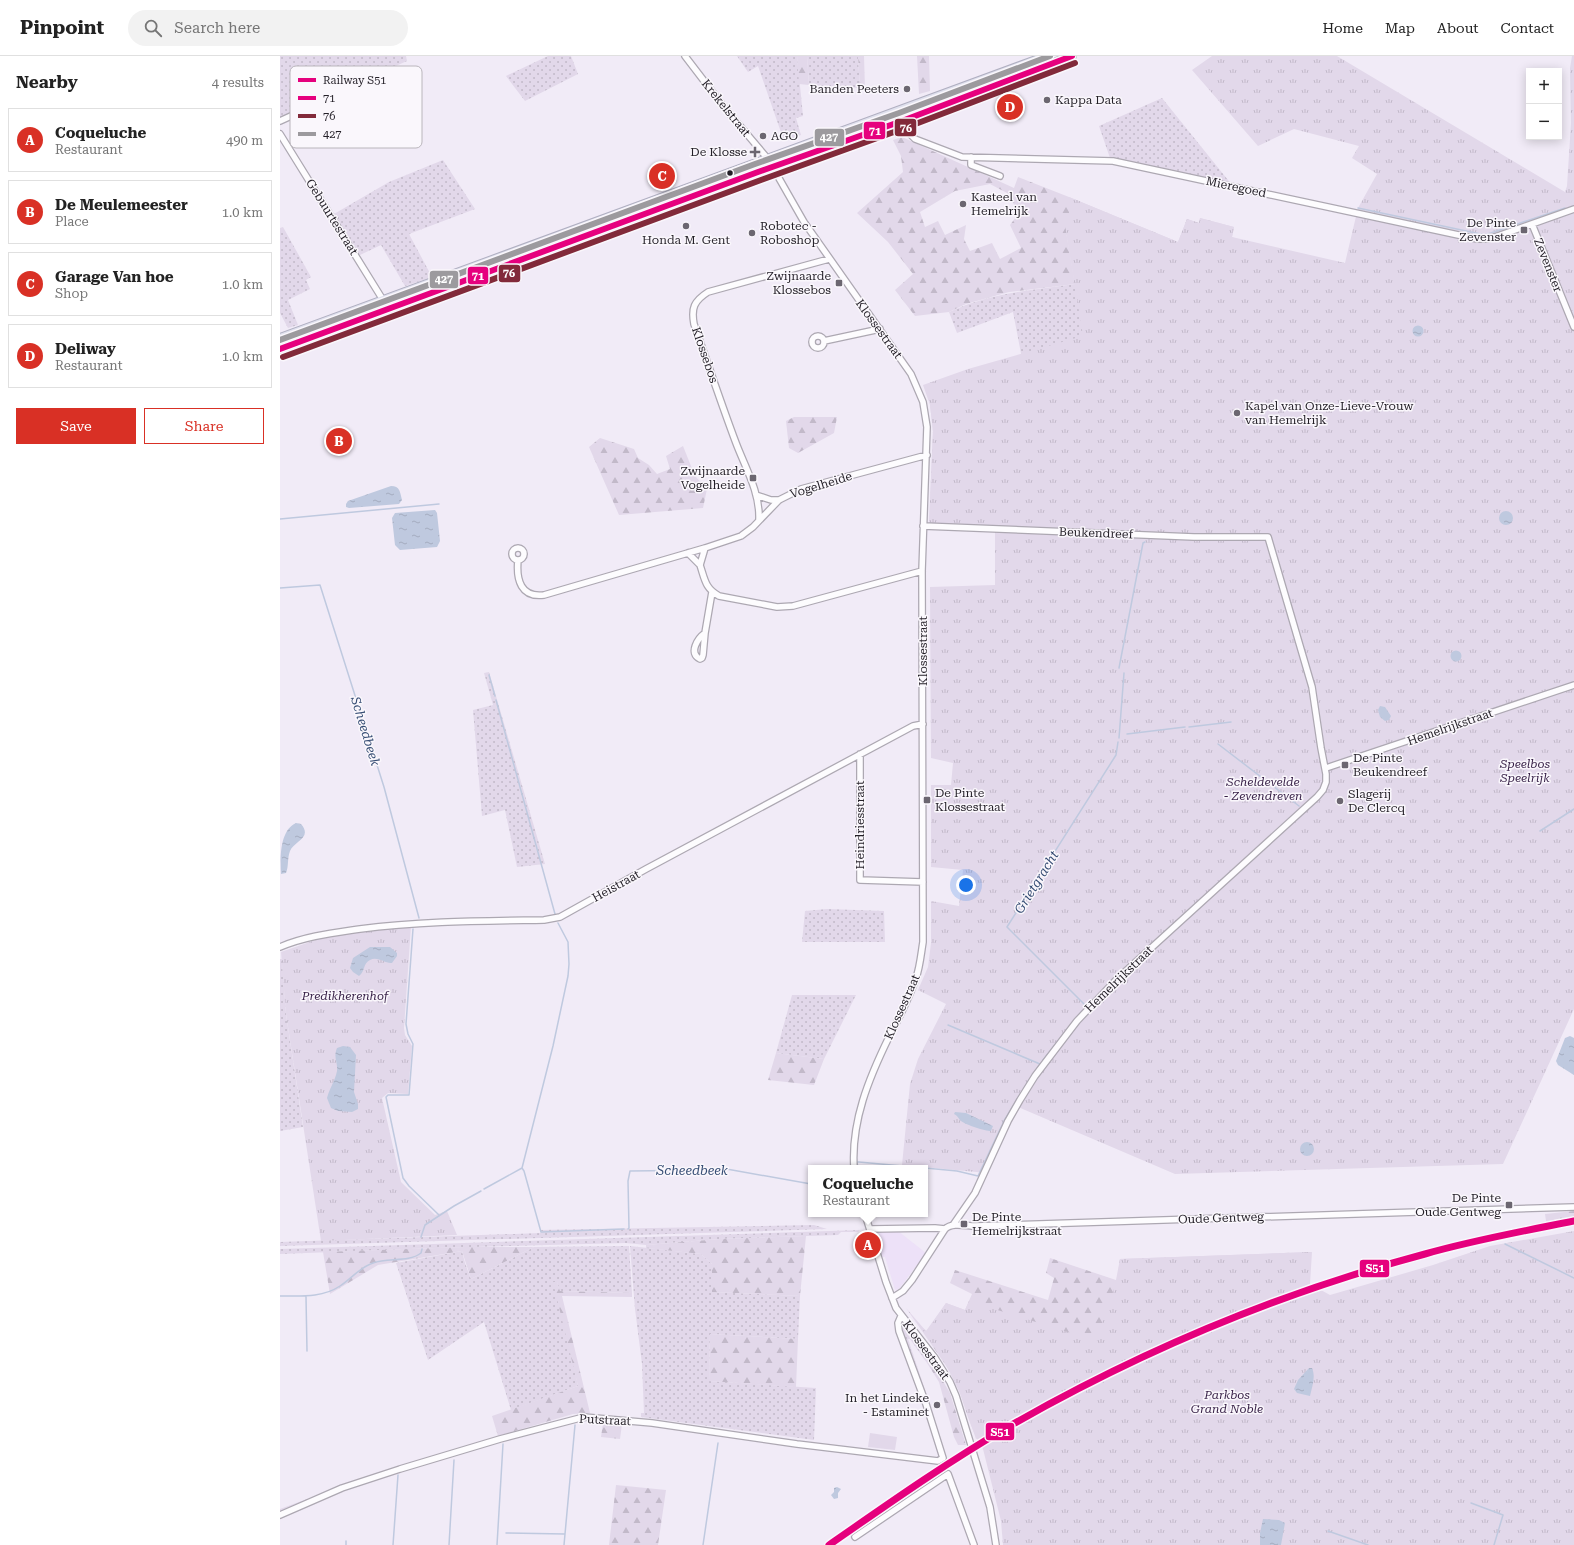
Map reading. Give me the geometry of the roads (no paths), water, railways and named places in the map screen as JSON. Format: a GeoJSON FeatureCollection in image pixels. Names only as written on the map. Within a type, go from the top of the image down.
{"type":"FeatureCollection","features":[{"type":"Feature","properties":{"kind":"highway"},"geometry":{"type":"LineString","coordinates":[[280,338],[1046,56]]}},
{"type":"Feature","properties":{"kind":"highway"},"geometry":{"type":"LineString","coordinates":[[280,349],[772,167],[902,121],[1072,56]]}},
{"type":"Feature","properties":{"kind":"street","name":"Krekelstraat"},"geometry":{"type":"LineString","coordinates":[[685,56],[724,107],[768,159],[772,167]]}},
{"type":"Feature","properties":{"kind":"street"},"geometry":{"type":"LineString","coordinates":[[280,121],[290,116]]}},
{"type":"Feature","properties":{"kind":"street","name":"Mieregoed"},"geometry":{"type":"LineString","coordinates":[[902,121],[909,133],[915,139],[962,157],[1113,161],[1477,239],[1495,238],[1574,209]]}},
{"type":"Feature","properties":{"kind":"street","name":"Gebuurtestraat"},"geometry":{"type":"LineString","coordinates":[[280,134],[383,300]]}},
{"type":"Feature","properties":{"kind":"street"},"geometry":{"type":"LineString","coordinates":[[971,157],[971,165],[1000,176]]}},
{"type":"Feature","properties":{"kind":"street","name":"Klossestraat"},"geometry":{"type":"LineString","coordinates":[[772,167],[804,222],[911,374],[919,389],[926,420],[927,455],[922,571],[923,942],[917,977],[911,993],[866,1089],[854,1134],[854,1165]]}},
{"type":"Feature","properties":{"kind":"street","name":"Zevenster"},"geometry":{"type":"LineString","coordinates":[[1532,224],[1574,327]]}},
{"type":"Feature","properties":{"kind":"street","name":"Klossebos"},"geometry":{"type":"LineString","coordinates":[[759,519],[760,510],[756,495],[736,444],[694,324],[692,314],[700,297],[708,292],[829,259]]}},
{"type":"Feature","properties":{"kind":"street"},"geometry":{"type":"LineString","coordinates":[[824,341],[880,329]]}},
{"type":"Feature","properties":{"kind":"street","name":"Vogelheide"},"geometry":{"type":"LineString","coordinates":[[518,560],[517,569],[523,588],[529,594],[536,596],[544,595],[706,548],[741,536],[753,527],[778,500],[789,494],[801,489],[927,455]]}},
{"type":"Feature","properties":{"kind":"street"},"geometry":{"type":"LineString","coordinates":[[756,495],[771,500],[778,500]]}},
{"type":"Feature","properties":{"kind":"street","name":"Beukendreef"},"geometry":{"type":"LineString","coordinates":[[923,526],[1194,537],[1268,537]]}},
{"type":"Feature","properties":{"kind":"street","name":"Hemelrijkstraat"},"geometry":{"type":"LineString","coordinates":[[953,1225],[977,1187],[1001,1134],[1020,1100],[1035,1076],[1076,1021],[1116,980],[1323,790],[1326,782],[1326,768],[1322,757],[1312,687],[1268,537]]}},
{"type":"Feature","properties":{"kind":"street"},"geometry":{"type":"LineString","coordinates":[[700,565],[706,548]]}},
{"type":"Feature","properties":{"kind":"street"},"geometry":{"type":"LineString","coordinates":[[688,553],[700,565],[706,585],[712,592],[719,596],[777,607],[793,606],[922,571]]}},
{"type":"Feature","properties":{"kind":"street"},"geometry":{"type":"LineString","coordinates":[[705,633],[712,592]]}},
{"type":"Feature","properties":{"kind":"street","name":"Hemelrijkstraat"},"geometry":{"type":"LineString","coordinates":[[1326,768],[1574,685]]}},
{"type":"Feature","properties":{"kind":"street","name":"Heistraat"},"geometry":{"type":"LineString","coordinates":[[280,947],[297,940],[330,933],[379,926],[434,922],[544,920],[560,917],[860,754],[913,726],[923,724]]}},
{"type":"Feature","properties":{"kind":"street","name":"Heindriesstraat"},"geometry":{"type":"LineString","coordinates":[[860,754],[860,880],[923,882]]}},
{"type":"Feature","properties":{"kind":"street","name":"Oude Gentweg"},"geometry":{"type":"LineString","coordinates":[[870,1229],[945,1229],[953,1225],[983,1226],[1574,1207]]}},
{"type":"Feature","properties":{"kind":"street"},"geometry":{"type":"LineString","coordinates":[[866,1217],[892,1298],[901,1316]]}},
{"type":"Feature","properties":{"kind":"street"},"geometry":{"type":"LineString","coordinates":[[892,1298],[903,1291],[912,1280],[945,1229]]}},
{"type":"Feature","properties":{"kind":"street","name":"Klossestraat"},"geometry":{"type":"LineString","coordinates":[[901,1316],[928,1348],[943,1370],[956,1396],[993,1518],[996,1545]]}},
{"type":"Feature","properties":{"kind":"street","name":"Putstraat"},"geometry":{"type":"LineString","coordinates":[[280,1515],[342,1488],[400,1469],[572,1418],[584,1417],[652,1423],[938,1461],[943,1458],[926,1404],[899,1331],[898,1323],[901,1316]]}},
{"type":"Feature","properties":{"kind":"street"},"geometry":{"type":"LineString","coordinates":[[855,1537],[948,1474],[974,1545]]}},
{"type":"Feature","properties":{"kind":"water"},"geometry":{"type":"Polygon","coordinates":[[[1418,325],[1422,327],[1424,331],[1422,335],[1418,337],[1414,335],[1412,331],[1414,327],[1418,325]]]}},
{"type":"Feature","properties":{"kind":"water"},"geometry":{"type":"Polygon","coordinates":[[[391,486],[398,488],[399,490],[402,500],[399,504],[346,507],[348,501],[391,486]]]}},
{"type":"Feature","properties":{"kind":"water"},"geometry":{"type":"Polygon","coordinates":[[[435,510],[437,513],[440,541],[437,547],[400,550],[395,545],[392,518],[395,513],[435,510]]]}},
{"type":"Feature","properties":{"kind":"water"},"geometry":{"type":"Polygon","coordinates":[[[1506,511],[1511,513],[1513,518],[1511,523],[1506,525],[1501,523],[1499,518],[1501,513],[1506,511]]]}},
{"type":"Feature","properties":{"kind":"water"},"geometry":{"type":"Polygon","coordinates":[[[1454,651],[1458,651],[1460,652],[1460,660],[1454,661],[1451,658],[1451,654],[1454,651]]]}},
{"type":"Feature","properties":{"kind":"water"},"geometry":{"type":"Polygon","coordinates":[[[1380,706],[1385,707],[1391,716],[1389,720],[1385,721],[1380,717],[1378,710],[1380,706]]]}},
{"type":"Feature","properties":{"kind":"water"},"geometry":{"type":"Polygon","coordinates":[[[296,823],[301,824],[305,833],[302,839],[290,851],[286,873],[281,874],[281,852],[284,838],[291,827],[296,823]]]}},
{"type":"Feature","properties":{"kind":"water"},"geometry":{"type":"Polygon","coordinates":[[[370,947],[390,947],[397,953],[397,956],[392,963],[379,959],[368,961],[359,976],[350,968],[353,958],[370,947]]]}},
{"type":"Feature","properties":{"kind":"water"},"geometry":{"type":"Polygon","coordinates":[[[1570,1036],[1574,1038],[1574,1075],[1558,1065],[1556,1061],[1565,1038],[1570,1036]]]}},
{"type":"Feature","properties":{"kind":"water"},"geometry":{"type":"Polygon","coordinates":[[[343,1046],[350,1047],[356,1055],[354,1092],[358,1109],[352,1112],[338,1111],[331,1108],[327,1098],[337,1071],[336,1051],[337,1048],[343,1046]]]}},
{"type":"Feature","properties":{"kind":"water"},"geometry":{"type":"Polygon","coordinates":[[[955,1112],[966,1113],[993,1126],[991,1131],[976,1128],[963,1123],[954,1114],[955,1112]]]}},
{"type":"Feature","properties":{"kind":"water"},"geometry":{"type":"Polygon","coordinates":[[[1307,1142],[1312,1144],[1314,1149],[1312,1154],[1307,1156],[1302,1154],[1300,1149],[1302,1144],[1307,1142]]]}},
{"type":"Feature","properties":{"kind":"water"},"geometry":{"type":"Polygon","coordinates":[[[1309,1368],[1312,1368],[1314,1375],[1310,1396],[1297,1393],[1294,1389],[1298,1380],[1309,1368]]]}},
{"type":"Feature","properties":{"kind":"water"},"geometry":{"type":"Polygon","coordinates":[[[837,1487],[841,1489],[838,1493],[838,1498],[834,1499],[831,1495],[834,1492],[834,1488],[837,1487]]]}},
{"type":"Feature","properties":{"kind":"water"},"geometry":{"type":"Polygon","coordinates":[[[1263,1519],[1279,1520],[1285,1523],[1281,1545],[1260,1545],[1260,1533],[1263,1519]]]}},
{"type":"Feature","properties":{"kind":"waterway"},"geometry":{"type":"LineString","coordinates":[[1358,208],[1485,235],[1565,208]]}},
{"type":"Feature","properties":{"kind":"waterway"},"geometry":{"type":"LineString","coordinates":[[280,519],[439,504]]}},
{"type":"Feature","properties":{"kind":"waterway","name":"Grietgracht"},"geometry":{"type":"LineString","coordinates":[[1119,668],[1143,543],[1145,542]]}},
{"type":"Feature","properties":{"kind":"waterway","name":"Scheedbeek"},"geometry":{"type":"LineString","coordinates":[[280,588],[320,585],[384,787],[419,918]]}},
{"type":"Feature","properties":{"kind":"waterway","name":"Grietgracht"},"geometry":{"type":"LineString","coordinates":[[1119,738],[1124,673]]}},
{"type":"Feature","properties":{"kind":"waterway"},"geometry":{"type":"LineString","coordinates":[[489,675],[495,696]]}},
{"type":"Feature","properties":{"kind":"waterway"},"geometry":{"type":"LineString","coordinates":[[496,700],[555,914]]}},
{"type":"Feature","properties":{"kind":"waterway"},"geometry":{"type":"LineString","coordinates":[[1189,727],[1231,722]]}},
{"type":"Feature","properties":{"kind":"waterway"},"geometry":{"type":"LineString","coordinates":[[1127,734],[1185,727]]}},
{"type":"Feature","properties":{"kind":"waterway","name":"Grietgracht"},"geometry":{"type":"LineString","coordinates":[[1084,1007],[1086,1006],[1007,927],[1116,755],[1118,742]]}},
{"type":"Feature","properties":{"kind":"waterway"},"geometry":{"type":"LineString","coordinates":[[1218,744],[1299,806]]}},
{"type":"Feature","properties":{"kind":"waterway"},"geometry":{"type":"LineString","coordinates":[[1540,831],[1574,809]]}},
{"type":"Feature","properties":{"kind":"waterway"},"geometry":{"type":"LineString","coordinates":[[522,1168],[553,1046],[568,976],[568,942],[558,923]]}},
{"type":"Feature","properties":{"kind":"waterway"},"geometry":{"type":"LineString","coordinates":[[413,929],[406,1024],[408,1034],[413,1044],[409,1095],[388,1095],[386,1097],[403,1178],[409,1186],[439,1215]]}},
{"type":"Feature","properties":{"kind":"waterway"},"geometry":{"type":"LineString","coordinates":[[1043,1060],[1082,1011]]}},
{"type":"Feature","properties":{"kind":"waterway"},"geometry":{"type":"LineString","coordinates":[[948,1025],[1040,1064],[1024,1088]]}},
{"type":"Feature","properties":{"kind":"waterway"},"geometry":{"type":"LineString","coordinates":[[928,1168],[957,1171],[978,1176],[1004,1121],[1021,1093]]}},
{"type":"Feature","properties":{"kind":"waterway","name":"Scheedbeek"},"geometry":{"type":"LineString","coordinates":[[858,1165],[857,1162],[890,1165]]}},
{"type":"Feature","properties":{"kind":"waterway","name":"Scheedbeek"},"geometry":{"type":"LineString","coordinates":[[522,1168],[541,1232],[624,1229]]}},
{"type":"Feature","properties":{"kind":"waterway","name":"Scheedbeek"},"geometry":{"type":"LineString","coordinates":[[484,1189],[522,1168]]}},
{"type":"Feature","properties":{"kind":"waterway","name":"Scheedbeek"},"geometry":{"type":"LineString","coordinates":[[628,1229],[628,1181],[630,1171],[712,1170],[721,1168],[808,1183]]}},
{"type":"Feature","properties":{"kind":"waterway","name":"Scheedbeek"},"geometry":{"type":"LineString","coordinates":[[421,1237],[425,1225],[481,1191]]}},
{"type":"Feature","properties":{"kind":"waterway"},"geometry":{"type":"LineString","coordinates":[[1505,1244],[1574,1278]]}},
{"type":"Feature","properties":{"kind":"waterway","name":"Scheedbeek"},"geometry":{"type":"LineString","coordinates":[[280,1296],[311,1296],[326,1293],[340,1286],[368,1265],[379,1261],[410,1258],[421,1253],[422,1249]]}},
{"type":"Feature","properties":{"kind":"waterway"},"geometry":{"type":"LineString","coordinates":[[306,1297],[307,1351]]}},
{"type":"Feature","properties":{"kind":"waterway"},"geometry":{"type":"LineString","coordinates":[[565,1534],[575,1425]]}},
{"type":"Feature","properties":{"kind":"waterway"},"geometry":{"type":"LineString","coordinates":[[703,1545],[718,1443]]}},
{"type":"Feature","properties":{"kind":"waterway"},"geometry":{"type":"LineString","coordinates":[[497,1545],[503,1444]]}},
{"type":"Feature","properties":{"kind":"waterway"},"geometry":{"type":"LineString","coordinates":[[449,1545],[454,1460]]}},
{"type":"Feature","properties":{"kind":"waterway"},"geometry":{"type":"LineString","coordinates":[[393,1545],[398,1475]]}},
{"type":"Feature","properties":{"kind":"waterway"},"geometry":{"type":"LineString","coordinates":[[1471,1503],[1503,1515],[1494,1545]]}},
{"type":"Feature","properties":{"kind":"waterway"},"geometry":{"type":"LineString","coordinates":[[1328,1531],[1368,1545]]}},
{"type":"Feature","properties":{"kind":"waterway"},"geometry":{"type":"LineString","coordinates":[[506,1533],[565,1534],[564,1545]]}},
{"type":"Feature","properties":{"kind":"rail line","name":"S51"},"geometry":{"type":"LineString","coordinates":[[829,1545],[940,1469],[1008,1427],[1108,1374],[1211,1327],[1263,1306],[1317,1287],[1425,1254],[1462,1244],[1574,1221]]}},
{"type":"Feature","properties":{"kind":"place","name":"Banden Peeters"},"geometry":{"type":"Point","coordinates":[907,89]}},
{"type":"Feature","properties":{"kind":"place","name":"Kappa Data"},"geometry":{"type":"Point","coordinates":[1047,100]}},
{"type":"Feature","properties":{"kind":"place","name":"Deliway"},"geometry":{"type":"Point","coordinates":[1010,107]}},
{"type":"Feature","properties":{"kind":"place","name":"AGO"},"geometry":{"type":"Point","coordinates":[763,136]}},
{"type":"Feature","properties":{"kind":"place","name":"De Klosse"},"geometry":{"type":"Point","coordinates":[755,152]}},
{"type":"Feature","properties":{"kind":"place","name":"Garage Van hoe"},"geometry":{"type":"Point","coordinates":[662,176]}},
{"type":"Feature","properties":{"kind":"place","name":"Kasteel van Hemelrijk"},"geometry":{"type":"Point","coordinates":[963,204]}},
{"type":"Feature","properties":{"kind":"place","name":"Honda M. Gent"},"geometry":{"type":"Point","coordinates":[686,226]}},
{"type":"Feature","properties":{"kind":"place","name":"De Pinte Zevenster"},"geometry":{"type":"Point","coordinates":[1524,230]}},
{"type":"Feature","properties":{"kind":"place","name":"Robotec - Roboshop"},"geometry":{"type":"Point","coordinates":[752,233]}},
{"type":"Feature","properties":{"kind":"place","name":"Zwijnaarde Klossebos"},"geometry":{"type":"Point","coordinates":[839,283]}},
{"type":"Feature","properties":{"kind":"place","name":"Kapel van Onze-Lieve-Vrouw van Hemelrijk"},"geometry":{"type":"Point","coordinates":[1237,413]}},
{"type":"Feature","properties":{"kind":"place","name":"De Meulemeester"},"geometry":{"type":"Point","coordinates":[339,441]}},
{"type":"Feature","properties":{"kind":"place","name":"Zwijnaarde Vogelheide"},"geometry":{"type":"Point","coordinates":[753,478]}},
{"type":"Feature","properties":{"kind":"place","name":"De Pinte Beukendreef"},"geometry":{"type":"Point","coordinates":[1345,765]}},
{"type":"Feature","properties":{"kind":"place","name":"De Pinte Klossestraat"},"geometry":{"type":"Point","coordinates":[927,800]}},
{"type":"Feature","properties":{"kind":"place","name":"Slagerij De Clercq"},"geometry":{"type":"Point","coordinates":[1340,801]}},
{"type":"Feature","properties":{"kind":"place","name":"De Pinte Oude Gentweg"},"geometry":{"type":"Point","coordinates":[1509,1205]}},
{"type":"Feature","properties":{"kind":"place","name":"De Pinte Hemelrijkstraat"},"geometry":{"type":"Point","coordinates":[964,1224]}},
{"type":"Feature","properties":{"kind":"place","name":"Coqueluche"},"geometry":{"type":"Point","coordinates":[868,1245]}},
{"type":"Feature","properties":{"kind":"place","name":"In het Lindeke - Estaminet"},"geometry":{"type":"Point","coordinates":[937,1405]}},
{"type":"Feature","properties":{"kind":"park label","name":"Speelbos Speelrijk"},"geometry":{"type":"Point","coordinates":[1525,771]}},
{"type":"Feature","properties":{"kind":"park label","name":"Scheldevelde - Zevendreven"},"geometry":{"type":"Point","coordinates":[1263,789]}},
{"type":"Feature","properties":{"kind":"park label","name":"Predikherenhof"},"geometry":{"type":"Point","coordinates":[345,996]}},
{"type":"Feature","properties":{"kind":"park label","name":"Parkbos Grand Noble"},"geometry":{"type":"Point","coordinates":[1227,1402]}}]}
